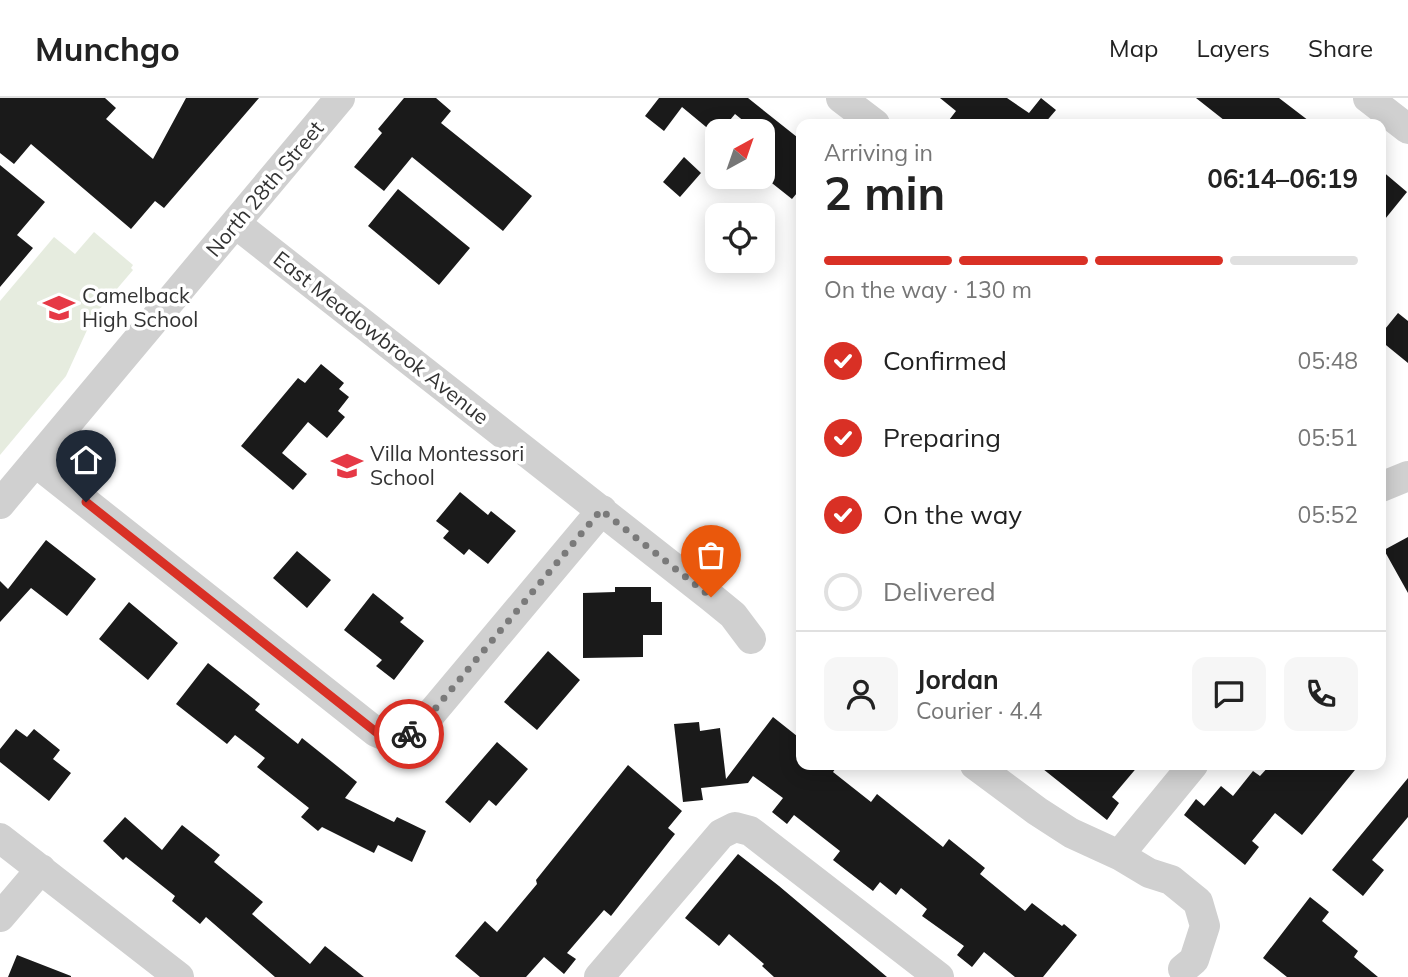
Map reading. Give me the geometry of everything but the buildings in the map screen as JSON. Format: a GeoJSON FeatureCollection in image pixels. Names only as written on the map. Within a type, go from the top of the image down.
{"type":"FeatureCollection","features":[{"type":"Feature","properties":{"kind":"street","name":"North 28th Street"},"geometry":{"type":"LineString","coordinates":[[0,504],[340,98]]}},
{"type":"Feature","properties":{"kind":"street"},"geometry":{"type":"LineString","coordinates":[[841,98],[868,119]]}},
{"type":"Feature","properties":{"kind":"street"},"geometry":{"type":"LineString","coordinates":[[1368,98],[1408,129]]}},
{"type":"Feature","properties":{"kind":"street","name":"East Meadowbrook Avenue"},"geometry":{"type":"LineString","coordinates":[[236,225],[733,615],[751,639]]}},
{"type":"Feature","properties":{"kind":"street"},"geometry":{"type":"LineString","coordinates":[[36,461],[376,732],[399,742],[420,727],[601,510]]}},
{"type":"Feature","properties":{"kind":"street"},"geometry":{"type":"LineString","coordinates":[[1386,485],[1408,476]]}},
{"type":"Feature","properties":{"kind":"street"},"geometry":{"type":"LineString","coordinates":[[982,770],[1071,833],[1119,855],[1149,873],[1181,916],[1185,932],[1180,954],[1189,973]]}},
{"type":"Feature","properties":{"kind":"street"},"geometry":{"type":"LineString","coordinates":[[1119,855],[1190,770]]}},
{"type":"Feature","properties":{"kind":"street"},"geometry":{"type":"LineString","coordinates":[[599,977],[721,834],[736,827],[750,831],[939,977]]}},
{"type":"Feature","properties":{"kind":"street"},"geometry":{"type":"LineString","coordinates":[[0,838],[179,977]]}},
{"type":"Feature","properties":{"kind":"street"},"geometry":{"type":"LineString","coordinates":[[0,918],[41,869]]}},
{"type":"Feature","properties":{"kind":"shaded area"},"geometry":{"type":"Polygon","coordinates":[[[94,232],[133,265],[133,270],[93,317],[66,376],[0,455],[0,301],[54,237],[75,254],[94,232]]]}},
{"type":"Feature","properties":{"kind":"way so far"},"geometry":{"type":"LineString","coordinates":[[409,734],[420,727],[601,510],[711,597]]}},
{"type":"Feature","properties":{"kind":"place","name":"Camelback High School"},"geometry":{"type":"Point","coordinates":[59,308]}},
{"type":"Feature","properties":{"kind":"place","name":"Villa Montessori School"},"geometry":{"type":"Point","coordinates":[347,466]}},
{"type":"Feature","properties":{"kind":"route"},"geometry":{"type":"LineString","coordinates":[[86,502],[376,732],[399,742],[409,734]]}}]}
